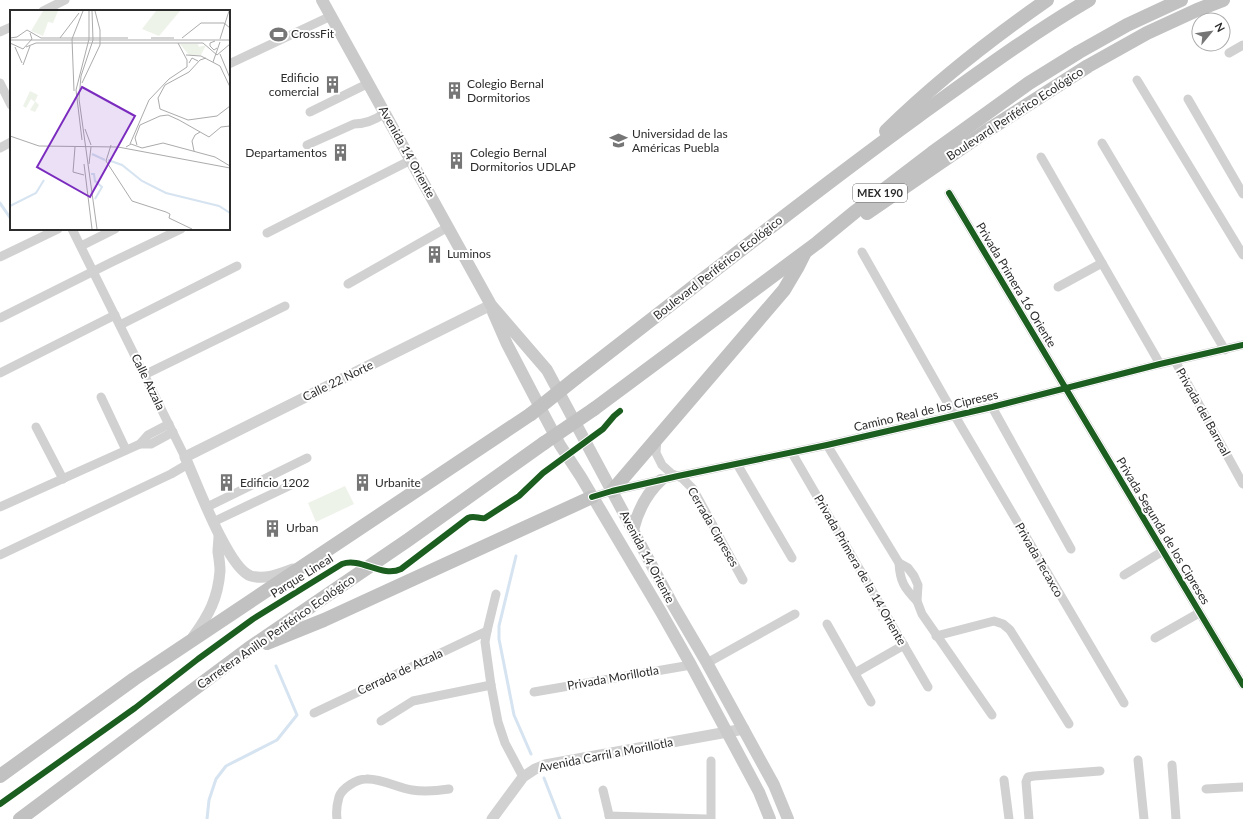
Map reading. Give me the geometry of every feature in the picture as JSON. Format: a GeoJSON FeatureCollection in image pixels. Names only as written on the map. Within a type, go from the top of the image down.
{"type":"FeatureCollection","features":[{"type":"Feature","properties":{"kind":"highway","name":"Boulevard Periférico Ecológico"},"geometry":{"type":"LineString","coordinates":[[859,159],[900,118],[946,76],[997,36],[1048,0]]}},
{"type":"Feature","properties":{"kind":"highway","name":"Boulevard Periférico Ecológico"},"geometry":{"type":"LineString","coordinates":[[306,564],[531,414],[859,159],[1018,46],[1089,0]]}},
{"type":"Feature","properties":{"kind":"highway","name":"Boulevard Periférico Ecológico"},"geometry":{"type":"LineString","coordinates":[[594,409],[817,243],[932,153],[1029,83],[1078,52],[1181,0]]}},
{"type":"Feature","properties":{"kind":"highway","name":"Boulevard Periférico Ecológico"},"geometry":{"type":"LineString","coordinates":[[817,243],[872,210],[985,132],[1088,66],[1154,30],[1223,0]]}},
{"type":"Feature","properties":{"kind":"highway"},"geometry":{"type":"LineString","coordinates":[[612,491],[784,290],[805,252]]}},
{"type":"Feature","properties":{"kind":"highway","name":"Carretera Anillo Periférico Ecológico"},"geometry":{"type":"LineString","coordinates":[[20,819],[248,649],[395,549],[594,409]]}},
{"type":"Feature","properties":{"kind":"highway"},"geometry":{"type":"LineString","coordinates":[[248,649],[324,620],[592,497]]}},
{"type":"Feature","properties":{"kind":"highway"},"geometry":{"type":"LineString","coordinates":[[0,776],[134,679],[306,564]]}},
{"type":"Feature","properties":{"kind":"main road","name":"Avenida 14 Oriente"},"geometry":{"type":"LineString","coordinates":[[322,0],[491,305],[547,370],[673,605],[744,729],[774,785],[788,819]]}},
{"type":"Feature","properties":{"kind":"main road","name":"Avenida 14 Oriente"},"geometry":{"type":"LineString","coordinates":[[491,305],[506,344],[560,445],[582,477],[592,497],[691,665],[759,792],[770,819]]}},
{"type":"Feature","properties":{"kind":"main road"},"geometry":{"type":"LineString","coordinates":[[633,530],[643,502],[661,480]]}},
{"type":"Feature","properties":{"kind":"main road"},"geometry":{"type":"LineString","coordinates":[[661,612],[673,605]]}},
{"type":"Feature","properties":{"kind":"street"},"geometry":{"type":"LineString","coordinates":[[45,10],[65,0]]}},
{"type":"Feature","properties":{"kind":"street"},"geometry":{"type":"LineString","coordinates":[[230,64],[331,16]]}},
{"type":"Feature","properties":{"kind":"street"},"geometry":{"type":"LineString","coordinates":[[0,32],[10,27]]}},
{"type":"Feature","properties":{"kind":"street"},"geometry":{"type":"LineString","coordinates":[[1229,53],[1243,45]]}},
{"type":"Feature","properties":{"kind":"street"},"geometry":{"type":"LineString","coordinates":[[1137,80],[1243,255]]}},
{"type":"Feature","properties":{"kind":"street"},"geometry":{"type":"LineString","coordinates":[[0,83],[10,103]]}},
{"type":"Feature","properties":{"kind":"street"},"geometry":{"type":"LineString","coordinates":[[310,112],[368,83]]}},
{"type":"Feature","properties":{"kind":"street"},"geometry":{"type":"LineString","coordinates":[[1188,99],[1243,194]]}},
{"type":"Feature","properties":{"kind":"street"},"geometry":{"type":"LineString","coordinates":[[307,146],[354,124],[362,124],[375,120],[385,113]]}},
{"type":"Feature","properties":{"kind":"street"},"geometry":{"type":"LineString","coordinates":[[0,148],[10,143]]}},
{"type":"Feature","properties":{"kind":"street"},"geometry":{"type":"LineString","coordinates":[[1102,143],[1225,350]]}},
{"type":"Feature","properties":{"kind":"street"},"geometry":{"type":"LineString","coordinates":[[1041,157],[1160,364]]}},
{"type":"Feature","properties":{"kind":"street"},"geometry":{"type":"LineString","coordinates":[[267,234],[411,160]]}},
{"type":"Feature","properties":{"kind":"street","name":"Privada Primera 16 Oriente"},"geometry":{"type":"LineString","coordinates":[[949,193],[1065,388]]}},
{"type":"Feature","properties":{"kind":"street"},"geometry":{"type":"LineString","coordinates":[[348,284],[448,227]]}},
{"type":"Feature","properties":{"kind":"street"},"geometry":{"type":"LineString","coordinates":[[0,257],[56,230]]}},
{"type":"Feature","properties":{"kind":"street","name":"Calle Atzala"},"geometry":{"type":"LineString","coordinates":[[73,230],[171,428],[213,522],[241,570],[250,576],[266,577],[273,576],[306,564]]}},
{"type":"Feature","properties":{"kind":"street"},"geometry":{"type":"LineString","coordinates":[[81,246],[113,230]]}},
{"type":"Feature","properties":{"kind":"street"},"geometry":{"type":"LineString","coordinates":[[0,318],[179,230]]}},
{"type":"Feature","properties":{"kind":"street","name":"Privada Tecaxco"},"geometry":{"type":"LineString","coordinates":[[862,252],[955,416],[1124,703]]}},
{"type":"Feature","properties":{"kind":"street"},"geometry":{"type":"LineString","coordinates":[[1058,287],[1102,263]]}},
{"type":"Feature","properties":{"kind":"street"},"geometry":{"type":"LineString","coordinates":[[120,326],[237,266]]}},
{"type":"Feature","properties":{"kind":"street","name":"Calle 22 Norte"},"geometry":{"type":"LineString","coordinates":[[186,461],[491,305]]}},
{"type":"Feature","properties":{"kind":"street"},"geometry":{"type":"LineString","coordinates":[[144,375],[285,306]]}},
{"type":"Feature","properties":{"kind":"street"},"geometry":{"type":"LineString","coordinates":[[0,373],[115,315]]}},
{"type":"Feature","properties":{"kind":"street","name":"Camino Real de los Cipreses"},"geometry":{"type":"LineString","coordinates":[[592,497],[678,476],[792,453],[955,416],[1160,364],[1243,345]]}},
{"type":"Feature","properties":{"kind":"street","name":"Privada del Barreal"},"geometry":{"type":"LineString","coordinates":[[1175,361],[1243,484]]}},
{"type":"Feature","properties":{"kind":"street","name":"Privada Segunda de los Cipreses"},"geometry":{"type":"LineString","coordinates":[[1065,388],[1243,685]]}},
{"type":"Feature","properties":{"kind":"street"},"geometry":{"type":"LineString","coordinates":[[101,397],[126,450]]}},
{"type":"Feature","properties":{"kind":"street"},"geometry":{"type":"LineString","coordinates":[[992,407],[1071,549]]}},
{"type":"Feature","properties":{"kind":"street"},"geometry":{"type":"LineString","coordinates":[[36,427],[63,479]]}},
{"type":"Feature","properties":{"kind":"street"},"geometry":{"type":"LineString","coordinates":[[0,508],[140,444],[148,435],[171,428]]}},
{"type":"Feature","properties":{"kind":"street","name":"Cerrada Cipreses"},"geometry":{"type":"LineString","coordinates":[[657,439],[656,453],[658,459],[666,470],[684,480],[693,489],[743,580]]}},
{"type":"Feature","properties":{"kind":"street"},"geometry":{"type":"LineString","coordinates":[[827,445],[899,563],[902,584],[917,601],[922,614],[936,636],[992,714]]}},
{"type":"Feature","properties":{"kind":"street","name":"Privada Primera de la 14 Oriente"},"geometry":{"type":"LineString","coordinates":[[792,453],[928,687]]}},
{"type":"Feature","properties":{"kind":"street"},"geometry":{"type":"LineString","coordinates":[[207,507],[307,458]]}},
{"type":"Feature","properties":{"kind":"street"},"geometry":{"type":"LineString","coordinates":[[0,556],[171,474],[186,461]]}},
{"type":"Feature","properties":{"kind":"street"},"geometry":{"type":"LineString","coordinates":[[737,464],[792,558]]}},
{"type":"Feature","properties":{"kind":"street"},"geometry":{"type":"LineString","coordinates":[[213,522],[291,485]]}},
{"type":"Feature","properties":{"kind":"street"},"geometry":{"type":"LineString","coordinates":[[190,641],[207,617],[216,597],[220,569],[218,550],[220,536]]}},
{"type":"Feature","properties":{"kind":"street"},"geometry":{"type":"LineString","coordinates":[[1124,575],[1163,551]]}},
{"type":"Feature","properties":{"kind":"street"},"geometry":{"type":"LineString","coordinates":[[899,563],[908,568],[914,576],[918,585],[917,601]]}},
{"type":"Feature","properties":{"kind":"street"},"geometry":{"type":"LineString","coordinates":[[496,594],[485,642],[498,722],[505,743],[523,777]]}},
{"type":"Feature","properties":{"kind":"street"},"geometry":{"type":"LineString","coordinates":[[1155,638],[1199,613]]}},
{"type":"Feature","properties":{"kind":"street"},"geometry":{"type":"LineString","coordinates":[[707,663],[795,614]]}},
{"type":"Feature","properties":{"kind":"street"},"geometry":{"type":"LineString","coordinates":[[936,636],[994,621],[1003,624],[1010,630],[1069,724]]}},
{"type":"Feature","properties":{"kind":"street"},"geometry":{"type":"LineString","coordinates":[[827,624],[871,702]]}},
{"type":"Feature","properties":{"kind":"street","name":"Cerrada de Atzala"},"geometry":{"type":"LineString","coordinates":[[314,713],[487,631]]}},
{"type":"Feature","properties":{"kind":"street"},"geometry":{"type":"LineString","coordinates":[[854,673],[904,645]]}},
{"type":"Feature","properties":{"kind":"street","name":"Privada Morillotla"},"geometry":{"type":"LineString","coordinates":[[534,692],[691,665]]}},
{"type":"Feature","properties":{"kind":"street"},"geometry":{"type":"LineString","coordinates":[[381,721],[413,701],[492,685]]}},
{"type":"Feature","properties":{"kind":"street","name":"Avenida Carril a Morillotla"},"geometry":{"type":"LineString","coordinates":[[492,819],[523,777],[534,769],[545,765],[744,729]]}},
{"type":"Feature","properties":{"kind":"street"},"geometry":{"type":"LineString","coordinates":[[1138,760],[1144,819]]}},
{"type":"Feature","properties":{"kind":"street"},"geometry":{"type":"LineString","coordinates":[[711,761],[711,819]]}},
{"type":"Feature","properties":{"kind":"street"},"geometry":{"type":"LineString","coordinates":[[1172,765],[1176,819]]}},
{"type":"Feature","properties":{"kind":"street"},"geometry":{"type":"LineString","coordinates":[[1029,819],[1026,782],[1028,778],[1034,776],[1100,771]]}},
{"type":"Feature","properties":{"kind":"street"},"geometry":{"type":"LineString","coordinates":[[337,819],[339,796],[346,788],[355,782],[366,779],[384,782],[411,790],[431,791],[449,789]]}},
{"type":"Feature","properties":{"kind":"street"},"geometry":{"type":"LineString","coordinates":[[1004,780],[1009,819]]}},
{"type":"Feature","properties":{"kind":"street"},"geometry":{"type":"LineString","coordinates":[[1206,789],[1243,787]]}},
{"type":"Feature","properties":{"kind":"street"},"geometry":{"type":"LineString","coordinates":[[602,790],[610,817],[706,819]]}},
{"type":"Feature","properties":{"kind":"shaded area"},"geometry":{"type":"Polygon","coordinates":[[[345,486],[354,504],[316,522],[308,503],[345,486]]]}},
{"type":"Feature","properties":{"kind":"waterway"},"geometry":{"type":"LineString","coordinates":[[0,203],[10,218]]}},
{"type":"Feature","properties":{"kind":"waterway"},"geometry":{"type":"LineString","coordinates":[[516,556],[499,626],[499,639],[514,715],[531,754]]}},
{"type":"Feature","properties":{"kind":"waterway"},"geometry":{"type":"LineString","coordinates":[[207,819],[209,800],[216,779],[226,766],[277,740],[297,715],[276,666]]}},
{"type":"Feature","properties":{"kind":"waterway"},"geometry":{"type":"LineString","coordinates":[[544,778],[560,819]]}},
{"type":"Feature","properties":{"kind":"cycle path"},"geometry":{"type":"LineString","coordinates":[[949,193],[1243,685]]}},
{"type":"Feature","properties":{"kind":"cycle path"},"geometry":{"type":"LineString","coordinates":[[592,497],[678,476],[827,445],[992,407],[1160,364],[1243,345]]}},
{"type":"Feature","properties":{"kind":"cycle path","name":"Parque Lineal"},"geometry":{"type":"LineString","coordinates":[[0,804],[135,708],[253,619],[342,564],[357,563],[386,571],[401,569],[468,518],[485,518],[519,496],[543,473],[603,429],[620,411]]}},
{"type":"Feature","properties":{"kind":"place","name":"CrossFit"},"geometry":{"type":"Point","coordinates":[278,34]}},
{"type":"Feature","properties":{"kind":"place","name":"Edificio comercial"},"geometry":{"type":"Point","coordinates":[332,85]}},
{"type":"Feature","properties":{"kind":"place","name":"Colegio Bernal Dormitorios"},"geometry":{"type":"Point","coordinates":[454,91]}},
{"type":"Feature","properties":{"kind":"place","name":"Universidad de las Américas Puebla"},"geometry":{"type":"Point","coordinates":[619,141]}},
{"type":"Feature","properties":{"kind":"place","name":"Departamentos"},"geometry":{"type":"Point","coordinates":[340,153]}},
{"type":"Feature","properties":{"kind":"place","name":"Colegio Bernal Dormitorios UDLAP"},"geometry":{"type":"Point","coordinates":[457,160]}},
{"type":"Feature","properties":{"kind":"place","name":"Luminos"},"geometry":{"type":"Point","coordinates":[434,254]}},
{"type":"Feature","properties":{"kind":"place","name":"Edificio 1202"},"geometry":{"type":"Point","coordinates":[227,483]}},
{"type":"Feature","properties":{"kind":"place","name":"Urbanite"},"geometry":{"type":"Point","coordinates":[362,483]}},
{"type":"Feature","properties":{"kind":"place","name":"Urban"},"geometry":{"type":"Point","coordinates":[273,528]}}]}
